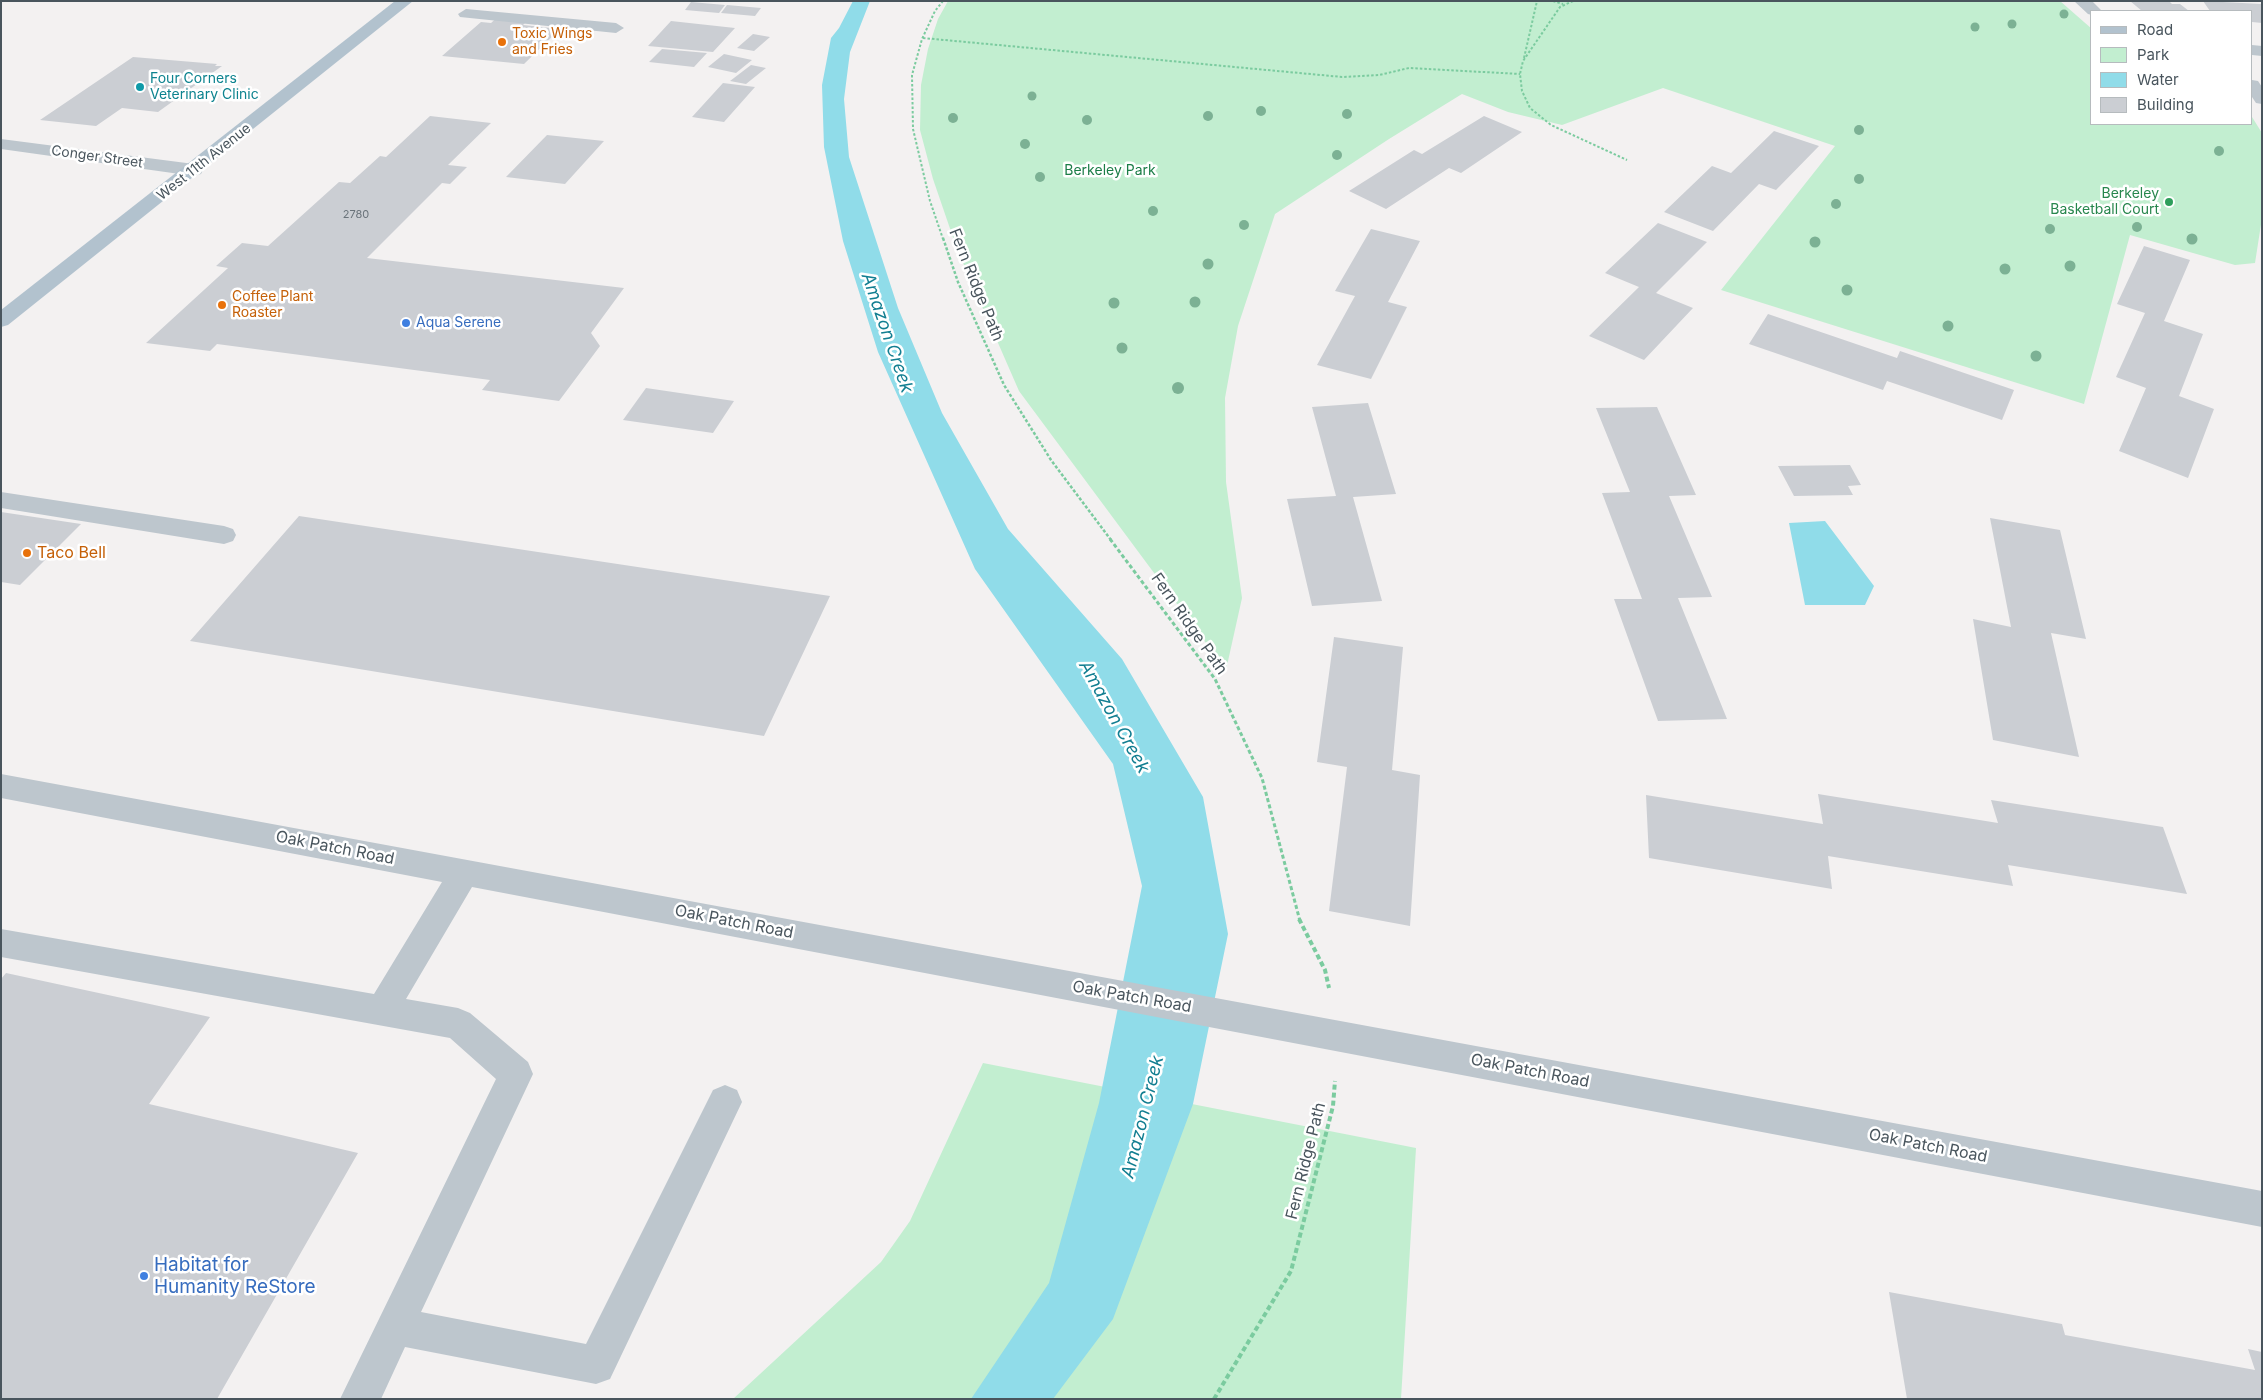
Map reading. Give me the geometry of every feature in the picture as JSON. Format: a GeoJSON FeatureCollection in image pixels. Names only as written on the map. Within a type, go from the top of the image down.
{"type":"FeatureCollection","features":[{"type":"Feature","properties":{"kind":"main road","name":"West 11th Avenue"},"geometry":{"type":"LineString","coordinates":[[1,321],[405,1]]}},
{"type":"Feature","properties":{"kind":"street"},"geometry":{"type":"LineString","coordinates":[[2082,1],[2093,10]]}},
{"type":"Feature","properties":{"kind":"street"},"geometry":{"type":"LineString","coordinates":[[466,14],[616,28]]}},
{"type":"Feature","properties":{"kind":"street"},"geometry":{"type":"LineString","coordinates":[[2253,86],[2262,99]]}},
{"type":"Feature","properties":{"kind":"street","name":"Conger Street"},"geometry":{"type":"LineString","coordinates":[[1,144],[194,170]]}},
{"type":"Feature","properties":{"kind":"street"},"geometry":{"type":"LineString","coordinates":[[1,500],[224,534]]}},
{"type":"Feature","properties":{"kind":"street","name":"Oak Patch Road"},"geometry":{"type":"LineString","coordinates":[[1,786],[1272,1022],[2262,1209]]}},
{"type":"Feature","properties":{"kind":"street"},"geometry":{"type":"LineString","coordinates":[[381,1012],[465,872]]}},
{"type":"Feature","properties":{"kind":"street"},"geometry":{"type":"LineString","coordinates":[[1,943],[381,1012],[458,1024],[516,1074],[360,1399]]}},
{"type":"Feature","properties":{"kind":"street"},"geometry":{"type":"LineString","coordinates":[[394,1326],[596,1365],[725,1102]]}},
{"type":"Feature","properties":{"kind":"path","name":"Fern Ridge Path"},"geometry":{"type":"LineString","coordinates":[[943,1],[935,11],[923,38],[912,75],[913,129],[930,201],[958,282],[1004,386],[1051,460],[1215,679],[1262,778],[1300,919],[1325,970],[1338,1035],[1334,1106],[1291,1272],[1214,1399]]}},
{"type":"Feature","properties":{"kind":"path"},"geometry":{"type":"LineString","coordinates":[[1537,1],[1520,74],[1525,100],[1537,115],[1551,125],[1627,160]]}},
{"type":"Feature","properties":{"kind":"path"},"geometry":{"type":"LineString","coordinates":[[1553,1],[1564,4],[1573,1]]}},
{"type":"Feature","properties":{"kind":"path"},"geometry":{"type":"LineString","coordinates":[[1523,61],[1564,4]]}},
{"type":"Feature","properties":{"kind":"path"},"geometry":{"type":"LineString","coordinates":[[923,38],[1342,77],[1379,75],[1409,68],[1520,74]]}},
{"type":"Feature","properties":{"kind":"green space","name":"Berkeley Park"},"geometry":{"type":"Polygon","coordinates":[[[948,1],[2060,1],[2090,27],[2090,125],[2253,125],[2253,119],[2262,133],[2262,218],[2255,263],[2235,265],[2130,235],[2084,404],[1721,290],[1835,146],[1663,88],[1562,125],[1508,112],[1462,94],[1389,139],[1275,214],[1238,326],[1225,398],[1226,482],[1242,598],[1226,670],[1019,391],[957,249],[933,179],[920,130],[921,85],[928,49],[938,19],[948,1]]]}},
{"type":"Feature","properties":{"kind":"green space"},"geometry":{"type":"Polygon","coordinates":[[[983,1063],[1416,1148],[1401,1399],[733,1399],[881,1262],[910,1221],[983,1063]]]}},
{"type":"Feature","properties":{"kind":"water","name":"Amazon Creek"},"geometry":{"type":"Polygon","coordinates":[[[853,1],[870,1],[850,52],[844,99],[849,157],[898,308],[942,413],[1008,529],[1122,659],[1203,797],[1228,934],[1193,1104],[1113,1319],[1053,1399],[971,1399],[1049,1283],[1099,1103],[1142,886],[1113,764],[975,569],[878,352],[843,241],[824,147],[822,85],[831,38],[839,28],[853,1]]]}},
{"type":"Feature","properties":{"kind":"water"},"geometry":{"type":"Polygon","coordinates":[[[1825,521],[1874,586],[1865,605],[1805,605],[1789,523],[1825,521]]]}},
{"type":"Feature","properties":{"kind":"building"},"geometry":{"type":"Polygon","coordinates":[[[2130,1],[2169,1],[2172,4],[2180,4],[2188,10],[2141,10],[2130,1]]]}},
{"type":"Feature","properties":{"kind":"building"},"geometry":{"type":"Polygon","coordinates":[[[2203,1],[2262,4],[2262,23],[2253,22],[2253,10],[2209,10],[2203,1]]]}},
{"type":"Feature","properties":{"kind":"building"},"geometry":{"type":"Polygon","coordinates":[[[691,2],[725,5],[719,13],[685,10],[691,2]]]}},
{"type":"Feature","properties":{"kind":"building"},"geometry":{"type":"Polygon","coordinates":[[[727,5],[761,8],[755,16],[721,13],[727,5]]]}},
{"type":"Feature","properties":{"kind":"building","name":"Toxic Wings and Fries"},"geometry":{"type":"Polygon","coordinates":[[[501,14],[531,17],[523,25],[560,29],[524,64],[442,56],[481,22],[491,23],[501,14]]]}},
{"type":"Feature","properties":{"kind":"building"},"geometry":{"type":"Polygon","coordinates":[[[671,21],[735,28],[713,52],[648,46],[671,21]]]}},
{"type":"Feature","properties":{"kind":"building"},"geometry":{"type":"Polygon","coordinates":[[[753,34],[770,37],[754,51],[737,48],[753,34]]]}},
{"type":"Feature","properties":{"kind":"building"},"geometry":{"type":"Polygon","coordinates":[[[662,49],[707,53],[694,67],[649,62],[662,49]]]}},
{"type":"Feature","properties":{"kind":"building"},"geometry":{"type":"Polygon","coordinates":[[[724,54],[752,60],[736,73],[708,67],[724,54]]]}},
{"type":"Feature","properties":{"kind":"building","name":"Four Corners Veterinary Clinic"},"geometry":{"type":"Polygon","coordinates":[[[133,57],[222,66],[158,112],[122,108],[96,126],[40,120],[133,57]]]}},
{"type":"Feature","properties":{"kind":"building"},"geometry":{"type":"Polygon","coordinates":[[[751,65],[766,68],[746,84],[730,81],[751,65]]]}},
{"type":"Feature","properties":{"kind":"building"},"geometry":{"type":"Polygon","coordinates":[[[723,83],[755,87],[724,122],[692,117],[723,83]]]}},
{"type":"Feature","properties":{"kind":"building"},"geometry":{"type":"Polygon","coordinates":[[[430,116],[491,123],[448,165],[467,167],[450,184],[442,183],[367,258],[624,288],[591,333],[600,346],[559,401],[482,390],[490,380],[217,344],[210,351],[146,343],[228,268],[216,266],[242,243],[268,246],[339,182],[350,183],[380,156],[386,157],[430,116]]]}},
{"type":"Feature","properties":{"kind":"building"},"geometry":{"type":"Polygon","coordinates":[[[1484,116],[1522,132],[1461,173],[1449,168],[1386,209],[1349,191],[1414,150],[1422,154],[1484,116]]]}},
{"type":"Feature","properties":{"kind":"building"},"geometry":{"type":"Polygon","coordinates":[[[1774,131],[1819,146],[1776,190],[1759,184],[1713,231],[1664,212],[1712,166],[1731,173],[1774,131]]]}},
{"type":"Feature","properties":{"kind":"building"},"geometry":{"type":"Polygon","coordinates":[[[547,135],[604,141],[565,184],[506,177],[547,135]]]}},
{"type":"Feature","properties":{"kind":"building"},"geometry":{"type":"Polygon","coordinates":[[[1658,223],[1707,242],[1656,293],[1693,308],[1644,360],[1589,336],[1639,287],[1605,273],[1658,223]]]}},
{"type":"Feature","properties":{"kind":"building"},"geometry":{"type":"Polygon","coordinates":[[[1371,229],[1420,241],[1388,302],[1407,307],[1371,379],[1317,365],[1355,296],[1335,291],[1371,229]]]}},
{"type":"Feature","properties":{"kind":"building"},"geometry":{"type":"Polygon","coordinates":[[[2144,246],[2190,260],[2164,321],[2203,334],[2179,396],[2214,409],[2188,478],[2119,451],[2146,388],[2116,377],[2145,313],[2117,304],[2144,246]]]}},
{"type":"Feature","properties":{"kind":"building"},"geometry":{"type":"Polygon","coordinates":[[[1768,314],[1897,358],[1900,351],[2014,390],[2002,420],[1887,381],[1883,390],[1749,344],[1768,314]]]}},
{"type":"Feature","properties":{"kind":"building"},"geometry":{"type":"Polygon","coordinates":[[[646,388],[734,401],[713,433],[623,420],[646,388]]]}},
{"type":"Feature","properties":{"kind":"building"},"geometry":{"type":"Polygon","coordinates":[[[1368,403],[1396,494],[1353,497],[1382,601],[1312,606],[1287,499],[1336,496],[1312,407],[1368,403]]]}},
{"type":"Feature","properties":{"kind":"building"},"geometry":{"type":"Polygon","coordinates":[[[1657,407],[1696,495],[1669,496],[1712,597],[1678,598],[1727,719],[1658,721],[1614,599],[1642,599],[1602,493],[1630,492],[1596,408],[1657,407]]]}},
{"type":"Feature","properties":{"kind":"building"},"geometry":{"type":"Polygon","coordinates":[[[1850,465],[1861,485],[1848,486],[1853,495],[1794,496],[1778,466],[1850,465]]]}},
{"type":"Feature","properties":{"kind":"building","name":"Taco Bell"},"geometry":{"type":"Polygon","coordinates":[[[1,512],[81,524],[20,585],[1,582],[1,512]]]}},
{"type":"Feature","properties":{"kind":"building"},"geometry":{"type":"Polygon","coordinates":[[[299,516],[830,596],[764,736],[190,641],[299,516]]]}},
{"type":"Feature","properties":{"kind":"building"},"geometry":{"type":"Polygon","coordinates":[[[1990,518],[2060,530],[2086,639],[2051,633],[2079,757],[1993,740],[1973,619],[2011,627],[1990,518]]]}},
{"type":"Feature","properties":{"kind":"building"},"geometry":{"type":"Polygon","coordinates":[[[1334,637],[1403,647],[1392,770],[1420,775],[1410,926],[1329,911],[1347,767],[1317,762],[1334,637]]]}},
{"type":"Feature","properties":{"kind":"building"},"geometry":{"type":"Polygon","coordinates":[[[1818,794],[1998,823],[1991,800],[2163,827],[2187,894],[2008,865],[2013,886],[1828,856],[1832,889],[1649,858],[1646,795],[1823,824],[1818,794]]]}},
{"type":"Feature","properties":{"kind":"building","name":"Habitat for Humanity ReStore"},"geometry":{"type":"Polygon","coordinates":[[[6,973],[210,1017],[149,1104],[358,1153],[217,1399],[1,1399],[1,979],[6,973]]]}},
{"type":"Feature","properties":{"kind":"building"},"geometry":{"type":"Polygon","coordinates":[[[1889,1292],[2062,1324],[2065,1335],[2255,1370],[2248,1349],[2262,1352],[2262,1399],[1907,1399],[1889,1292]]]}},
{"type":"Feature","properties":{"kind":"place","name":"Toxic Wings and Fries"},"geometry":{"type":"Point","coordinates":[502,42]}},
{"type":"Feature","properties":{"kind":"place","name":"Four Corners Veterinary Clinic"},"geometry":{"type":"Point","coordinates":[140,87]}},
{"type":"Feature","properties":{"kind":"place","name":"Berkeley Basketball Court"},"geometry":{"type":"Point","coordinates":[2169,202]}},
{"type":"Feature","properties":{"kind":"place","name":"Coffee Plant Roaster"},"geometry":{"type":"Point","coordinates":[222,305]}},
{"type":"Feature","properties":{"kind":"place","name":"Aqua Serene"},"geometry":{"type":"Point","coordinates":[406,323]}},
{"type":"Feature","properties":{"kind":"place","name":"Taco Bell"},"geometry":{"type":"Point","coordinates":[27,553]}},
{"type":"Feature","properties":{"kind":"place","name":"Habitat for Humanity ReStore"},"geometry":{"type":"Point","coordinates":[144,1276]}}]}
